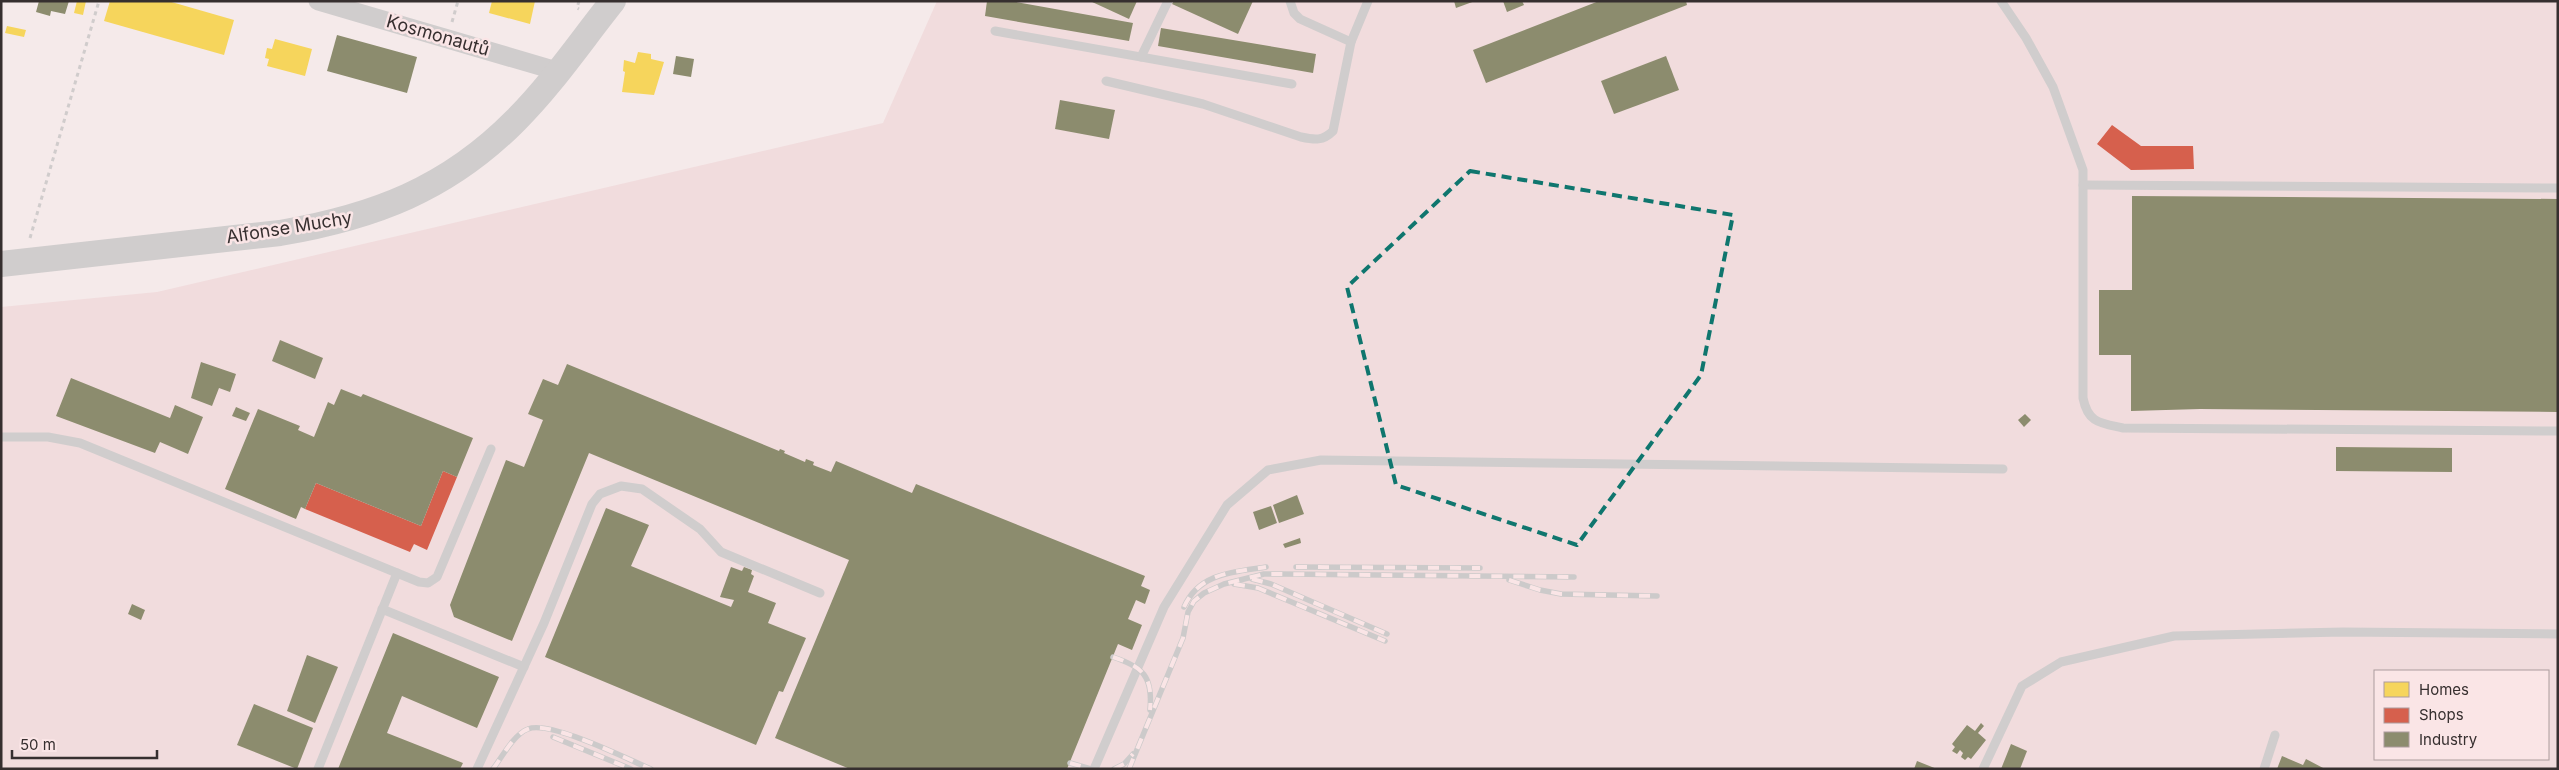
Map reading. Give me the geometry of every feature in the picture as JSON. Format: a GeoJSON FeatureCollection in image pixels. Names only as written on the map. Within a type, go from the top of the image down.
{"type":"FeatureCollection","features":[{"type":"Feature","properties":{"kind":"main road","name":"Alfonse Muchy"},"geometry":{"type":"LineString","coordinates":[[1,264],[280,233],[356,217],[391,205],[427,188],[468,162],[517,120],[613,1]]}},
{"type":"Feature","properties":{"kind":"street","name":"Kosmonautů"},"geometry":{"type":"LineString","coordinates":[[318,1],[558,71]]}},
{"type":"Feature","properties":{"kind":"lane"},"geometry":{"type":"LineString","coordinates":[[1141,57],[1168,1]]}},
{"type":"Feature","properties":{"kind":"lane"},"geometry":{"type":"LineString","coordinates":[[1290,1],[1294,13],[1300,19],[1351,42]]}},
{"type":"Feature","properties":{"kind":"lane"},"geometry":{"type":"LineString","coordinates":[[1106,81],[1204,104],[1316,140],[1326,138],[1333,131],[1351,42],[1368,1]]}},
{"type":"Feature","properties":{"kind":"lane"},"geometry":{"type":"LineString","coordinates":[[2001,1],[2026,38],[2053,86],[2083,170],[2083,398],[2086,412],[2098,422],[2123,428],[2558,431]]}},
{"type":"Feature","properties":{"kind":"lane"},"geometry":{"type":"LineString","coordinates":[[995,32],[1292,84]]}},
{"type":"Feature","properties":{"kind":"lane"},"geometry":{"type":"LineString","coordinates":[[2083,185],[2558,188]]}},
{"type":"Feature","properties":{"kind":"lane"},"geometry":{"type":"LineString","coordinates":[[1,437],[48,437],[80,443],[419,582],[428,583],[437,577],[491,449]]}},
{"type":"Feature","properties":{"kind":"lane"},"geometry":{"type":"LineString","coordinates":[[1094,769],[1164,607],[1227,505],[1268,470],[1321,460],[2003,469]]}},
{"type":"Feature","properties":{"kind":"lane"},"geometry":{"type":"LineString","coordinates":[[477,769],[544,623],[592,504],[600,494],[621,486],[642,489],[700,529],[713,544],[726,554],[820,593]]}},
{"type":"Feature","properties":{"kind":"lane"},"geometry":{"type":"LineString","coordinates":[[318,769],[397,573]]}},
{"type":"Feature","properties":{"kind":"lane"},"geometry":{"type":"LineString","coordinates":[[382,609],[524,667]]}},
{"type":"Feature","properties":{"kind":"lane"},"geometry":{"type":"LineString","coordinates":[[1983,769],[2022,686],[2061,662],[2174,636],[2343,632],[2558,634]]}},
{"type":"Feature","properties":{"kind":"lane"},"geometry":{"type":"LineString","coordinates":[[2264,769],[2275,735]]}},
{"type":"Feature","properties":{"kind":"path"},"geometry":{"type":"LineString","coordinates":[[28,246],[99,1]]}},
{"type":"Feature","properties":{"kind":"highlighted area"},"geometry":{"type":"Polygon","coordinates":[[[1470,171],[1733,215],[1701,375],[1577,545],[1396,485],[1347,287],[1470,171]]]}},
{"type":"Feature","properties":{"kind":"shaded area"},"geometry":{"type":"Polygon","coordinates":[[[937,1],[2558,1],[2558,769],[1,769],[1,307],[157,292],[883,123],[937,1]]]}},
{"type":"Feature","properties":{"kind":"building: Homes"},"geometry":{"type":"Polygon","coordinates":[[[77,1],[86,1],[83,15],[74,13],[77,1]]]}},
{"type":"Feature","properties":{"kind":"building: Homes"},"geometry":{"type":"Polygon","coordinates":[[[110,1],[168,1],[234,20],[224,55],[104,21],[110,1]]]}},
{"type":"Feature","properties":{"kind":"building: Homes"},"geometry":{"type":"Polygon","coordinates":[[[492,1],[535,1],[530,24],[489,13],[492,1]]]}},
{"type":"Feature","properties":{"kind":"building: Homes"},"geometry":{"type":"Polygon","coordinates":[[[7,26],[26,30],[24,37],[5,33],[7,26]]]}},
{"type":"Feature","properties":{"kind":"building: Homes"},"geometry":{"type":"Polygon","coordinates":[[[275,39],[312,49],[305,76],[267,66],[269,59],[265,58],[267,48],[272,49],[275,39]]]}},
{"type":"Feature","properties":{"kind":"building: Homes"},"geometry":{"type":"Polygon","coordinates":[[[638,52],[651,54],[651,59],[664,62],[654,95],[622,92],[625,72],[623,71],[624,60],[635,63],[638,52]]]}},
{"type":"Feature","properties":{"kind":"building: Shops"},"geometry":{"type":"Polygon","coordinates":[[[2112,125],[2141,146],[2193,146],[2194,169],[2131,170],[2097,144],[2112,125]]]}},
{"type":"Feature","properties":{"kind":"building: Shops"},"geometry":{"type":"Polygon","coordinates":[[[443,471],[457,477],[427,550],[414,544],[410,552],[305,509],[316,483],[421,526],[443,471]]]}},
{"type":"Feature","properties":{"kind":"building: Industry"},"geometry":{"type":"Polygon","coordinates":[[[39,1],[69,1],[65,14],[51,11],[50,16],[36,12],[39,1]]]}},
{"type":"Feature","properties":{"kind":"building: Industry"},"geometry":{"type":"Polygon","coordinates":[[[987,1],[1011,1],[1133,23],[1129,41],[985,16],[987,1]]]}},
{"type":"Feature","properties":{"kind":"building: Industry"},"geometry":{"type":"Polygon","coordinates":[[[1090,1],[1137,1],[1129,19],[1090,1]]]}},
{"type":"Feature","properties":{"kind":"building: Industry"},"geometry":{"type":"Polygon","coordinates":[[[1174,1],[1253,1],[1238,34],[1172,4],[1174,1]]]}},
{"type":"Feature","properties":{"kind":"building: Industry"},"geometry":{"type":"Polygon","coordinates":[[[1454,1],[1475,1],[1456,8],[1454,1]]]}},
{"type":"Feature","properties":{"kind":"building: Industry"},"geometry":{"type":"Polygon","coordinates":[[[1503,1],[1522,1],[1524,5],[1507,12],[1503,1]]]}},
{"type":"Feature","properties":{"kind":"building: Industry"},"geometry":{"type":"Polygon","coordinates":[[[1599,1],[1686,1],[1687,5],[1486,83],[1473,50],[1599,1]]]}},
{"type":"Feature","properties":{"kind":"building: Industry"},"geometry":{"type":"Polygon","coordinates":[[[1161,28],[1316,54],[1313,73],[1158,46],[1161,28]]]}},
{"type":"Feature","properties":{"kind":"building: Industry"},"geometry":{"type":"Polygon","coordinates":[[[337,35],[417,57],[407,93],[327,71],[337,35]]]}},
{"type":"Feature","properties":{"kind":"building: Industry"},"geometry":{"type":"Polygon","coordinates":[[[676,56],[694,59],[691,77],[673,74],[676,56]]]}},
{"type":"Feature","properties":{"kind":"building: Industry"},"geometry":{"type":"Polygon","coordinates":[[[1666,56],[1679,90],[1614,114],[1601,81],[1666,56]]]}},
{"type":"Feature","properties":{"kind":"building: Industry"},"geometry":{"type":"Polygon","coordinates":[[[1060,100],[1115,110],[1109,139],[1055,129],[1060,100]]]}},
{"type":"Feature","properties":{"kind":"building: Industry"},"geometry":{"type":"Polygon","coordinates":[[[2132,196],[2558,199],[2558,412],[2200,409],[2131,411],[2131,355],[2099,355],[2099,290],[2132,290],[2132,196]]]}},
{"type":"Feature","properties":{"kind":"building: Industry"},"geometry":{"type":"Polygon","coordinates":[[[280,340],[323,358],[315,379],[272,361],[280,340]]]}},
{"type":"Feature","properties":{"kind":"building: Industry"},"geometry":{"type":"Polygon","coordinates":[[[201,362],[236,374],[230,392],[219,388],[212,406],[191,398],[201,362]]]}},
{"type":"Feature","properties":{"kind":"building: Industry"},"geometry":{"type":"Polygon","coordinates":[[[567,364],[779,451],[780,449],[785,451],[784,453],[805,462],[806,459],[814,462],[813,465],[831,472],[836,461],[912,493],[916,484],[1145,576],[1141,586],[1150,590],[1145,604],[1136,600],[1128,619],[1142,625],[1132,650],[1118,644],[1067,769],[850,769],[775,738],[849,560],[589,453],[512,641],[454,617],[450,605],[506,460],[524,467],[543,420],[528,414],[543,379],[558,385],[567,364]]]}},
{"type":"Feature","properties":{"kind":"building: Industry"},"geometry":{"type":"Polygon","coordinates":[[[71,378],[170,418],[175,405],[203,417],[188,454],[160,442],[155,453],[56,416],[71,378]]]}},
{"type":"Feature","properties":{"kind":"building: Industry"},"geometry":{"type":"Polygon","coordinates":[[[341,389],[361,397],[363,394],[473,438],[457,477],[443,471],[421,526],[316,483],[305,509],[301,507],[296,519],[225,489],[258,409],[300,426],[298,430],[314,437],[328,402],[334,405],[341,389]]]}},
{"type":"Feature","properties":{"kind":"building: Industry"},"geometry":{"type":"Polygon","coordinates":[[[236,407],[250,413],[246,421],[232,416],[236,407]]]}},
{"type":"Feature","properties":{"kind":"building: Industry"},"geometry":{"type":"Polygon","coordinates":[[[2025,414],[2031,420],[2024,427],[2018,420],[2025,414]]]}},
{"type":"Feature","properties":{"kind":"building: Industry"},"geometry":{"type":"Polygon","coordinates":[[[2336,447],[2452,448],[2452,472],[2336,471],[2336,447]]]}},
{"type":"Feature","properties":{"kind":"building: Industry"},"geometry":{"type":"Polygon","coordinates":[[[1297,495],[1304,514],[1279,523],[1273,505],[1297,495]]]}},
{"type":"Feature","properties":{"kind":"building: Industry"},"geometry":{"type":"Polygon","coordinates":[[[1271,506],[1277,523],[1259,530],[1253,512],[1271,506]]]}},
{"type":"Feature","properties":{"kind":"building: Industry"},"geometry":{"type":"Polygon","coordinates":[[[606,508],[649,525],[631,566],[731,607],[734,600],[720,597],[731,567],[742,571],[744,567],[752,570],[751,574],[754,576],[748,592],[776,603],[768,623],[806,638],[783,692],[779,691],[756,745],[545,657],[606,508]]]}},
{"type":"Feature","properties":{"kind":"building: Industry"},"geometry":{"type":"Polygon","coordinates":[[[1300,538],[1301,543],[1285,548],[1283,544],[1300,538]]]}},
{"type":"Feature","properties":{"kind":"building: Industry"},"geometry":{"type":"Polygon","coordinates":[[[132,604],[145,610],[141,620],[128,614],[132,604]]]}},
{"type":"Feature","properties":{"kind":"building: Industry"},"geometry":{"type":"Polygon","coordinates":[[[393,633],[499,677],[477,728],[402,696],[387,733],[463,763],[460,769],[338,769],[393,633]]]}},
{"type":"Feature","properties":{"kind":"building: Industry"},"geometry":{"type":"Polygon","coordinates":[[[307,655],[338,667],[315,723],[287,711],[307,655]]]}},
{"type":"Feature","properties":{"kind":"building: Industry"},"geometry":{"type":"Polygon","coordinates":[[[254,704],[313,728],[297,769],[237,745],[254,704]]]}},
{"type":"Feature","properties":{"kind":"building: Industry"},"geometry":{"type":"Polygon","coordinates":[[[1981,723],[1984,726],[1978,733],[1986,740],[1971,759],[1968,757],[1965,760],[1961,757],[1963,753],[1960,750],[1957,754],[1952,751],[1955,747],[1952,744],[1967,725],[1975,731],[1981,723]]]}},
{"type":"Feature","properties":{"kind":"building: Industry"},"geometry":{"type":"Polygon","coordinates":[[[2011,744],[2027,751],[2020,769],[2001,769],[2011,744]]]}},
{"type":"Feature","properties":{"kind":"building: Industry"},"geometry":{"type":"Polygon","coordinates":[[[2282,756],[2303,765],[2306,759],[2325,769],[2277,769],[2282,756]]]}},
{"type":"Feature","properties":{"kind":"building: Industry"},"geometry":{"type":"Polygon","coordinates":[[[1917,761],[1937,769],[1914,769],[1917,761]]]}},
{"type":"Feature","properties":{"kind":"railway"},"geometry":{"type":"LineString","coordinates":[[1184,607],[1198,587],[1218,576],[1266,567]]}},
{"type":"Feature","properties":{"kind":"railway"},"geometry":{"type":"LineString","coordinates":[[1296,567],[1480,568]]}},
{"type":"Feature","properties":{"kind":"railway"},"geometry":{"type":"LineString","coordinates":[[1129,769],[1183,638],[1188,612],[1194,601],[1204,593],[1224,584],[1264,574],[1574,577]]}},
{"type":"Feature","properties":{"kind":"railway"},"geometry":{"type":"LineString","coordinates":[[1252,579],[1271,584],[1387,634]]}},
{"type":"Feature","properties":{"kind":"railway"},"geometry":{"type":"LineString","coordinates":[[1509,580],[1540,590],[1561,594],[1657,596]]}},
{"type":"Feature","properties":{"kind":"railway"},"geometry":{"type":"LineString","coordinates":[[1234,584],[1258,588],[1385,641]]}},
{"type":"Feature","properties":{"kind":"railway"},"geometry":{"type":"LineString","coordinates":[[1113,657],[1132,665],[1144,674],[1150,689],[1150,710]]}},
{"type":"Feature","properties":{"kind":"railway"},"geometry":{"type":"LineString","coordinates":[[493,769],[518,736],[528,729],[539,728],[570,735],[651,769]]}},
{"type":"Feature","properties":{"kind":"railway"},"geometry":{"type":"LineString","coordinates":[[553,737],[631,769]]}},
{"type":"Feature","properties":{"kind":"railway"},"geometry":{"type":"LineString","coordinates":[[1114,769],[1124,764],[1133,754]]}},
{"type":"Feature","properties":{"kind":"railway"},"geometry":{"type":"LineString","coordinates":[[1070,763],[1091,769]]}}]}
